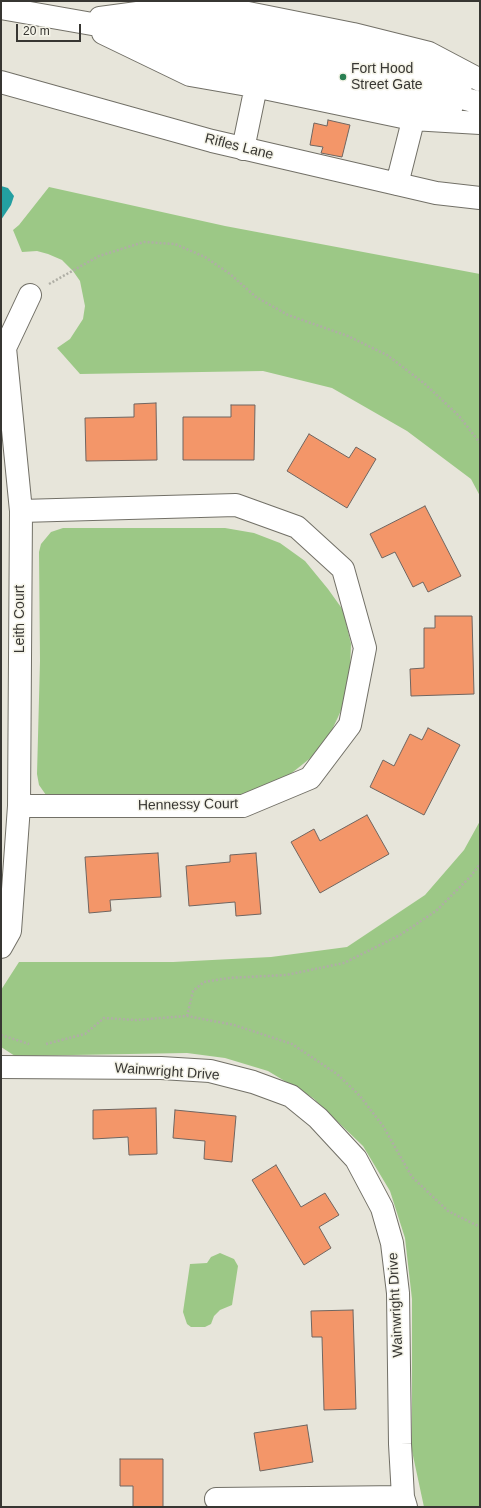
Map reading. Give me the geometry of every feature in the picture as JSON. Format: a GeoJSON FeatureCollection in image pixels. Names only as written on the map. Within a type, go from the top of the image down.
{"type":"FeatureCollection","features":[{"type":"Feature","properties":{"kind":"street"},"geometry":{"type":"LineString","coordinates":[[1,8],[79,21],[264,43],[480,103]]}},
{"type":"Feature","properties":{"kind":"street"},"geometry":{"type":"LineString","coordinates":[[79,21],[264,43],[421,86],[480,92]]}},
{"type":"Feature","properties":{"kind":"street"},"geometry":{"type":"LineString","coordinates":[[79,21],[264,43],[353,34],[421,86],[480,123]]}},
{"type":"Feature","properties":{"kind":"street"},"geometry":{"type":"LineString","coordinates":[[244,149],[264,43]]}},
{"type":"Feature","properties":{"kind":"street"},"geometry":{"type":"LineString","coordinates":[[421,86],[480,80]]}},
{"type":"Feature","properties":{"kind":"street","name":"Rifles Lane"},"geometry":{"type":"LineString","coordinates":[[1,82],[244,149],[436,193],[480,198]]}},
{"type":"Feature","properties":{"kind":"street"},"geometry":{"type":"LineString","coordinates":[[421,86],[480,114]]}},
{"type":"Feature","properties":{"kind":"street"},"geometry":{"type":"LineString","coordinates":[[397,184],[421,86]]}},
{"type":"Feature","properties":{"kind":"street","name":"Leith Court"},"geometry":{"type":"LineString","coordinates":[[1,947],[10,931],[19,806],[20,511],[5,348],[30,295]]}},
{"type":"Feature","properties":{"kind":"street","name":"Hennessy Court"},"geometry":{"type":"LineString","coordinates":[[19,806],[243,806],[310,778],[350,725],[365,648],[343,569],[297,527],[236,505],[20,511]]}},
{"type":"Feature","properties":{"kind":"street","name":"Wainwright Drive"},"geometry":{"type":"LineString","coordinates":[[1,1067],[161,1068],[210,1071],[253,1082],[291,1096],[318,1118],[337,1138],[356,1159],[375,1194],[382,1208],[392,1242],[398,1293],[400,1444],[405,1502]]}},
{"type":"Feature","properties":{"kind":"street"},"geometry":{"type":"LineString","coordinates":[[216,1499],[405,1502]]}},
{"type":"Feature","properties":{"kind":"path"},"geometry":{"type":"LineString","coordinates":[[30,295],[99,256],[144,242],[175,244],[205,257],[230,274],[256,297],[288,315],[348,336],[387,355],[425,384],[459,416],[480,443]]}},
{"type":"Feature","properties":{"kind":"path"},"geometry":{"type":"LineString","coordinates":[[187,1016],[193,990],[204,982],[228,978],[286,975],[344,963],[400,935],[436,911],[470,877],[480,864]]}},
{"type":"Feature","properties":{"kind":"green space"},"geometry":{"type":"Polygon","coordinates":[[[49,187],[225,226],[480,274],[480,496],[471,479],[407,431],[332,388],[263,371],[80,374],[57,348],[70,339],[83,319],[85,306],[80,281],[62,260],[37,251],[22,252],[13,230],[19,225],[49,187]]]}},
{"type":"Feature","properties":{"kind":"green space"},"geometry":{"type":"Polygon","coordinates":[[[63,528],[225,528],[254,533],[280,543],[305,561],[343,610],[351,644],[350,671],[345,702],[331,732],[313,756],[288,776],[262,789],[231,797],[58,797],[46,795],[39,785],[37,774],[40,661],[39,552],[41,544],[51,532],[63,528]]]}},
{"type":"Feature","properties":{"kind":"green space"},"geometry":{"type":"Polygon","coordinates":[[[480,821],[480,1507],[424,1507],[412,1451],[412,1299],[405,1238],[390,1191],[363,1146],[313,1098],[268,1071],[225,1058],[187,1053],[15,1056],[1,1047],[1,990],[19,962],[173,962],[271,957],[347,947],[425,895],[464,850],[480,821]]]}},
{"type":"Feature","properties":{"kind":"green space"},"geometry":{"type":"Polygon","coordinates":[[[220,1253],[234,1259],[238,1266],[232,1305],[220,1310],[214,1316],[211,1324],[205,1327],[191,1327],[187,1324],[183,1312],[190,1264],[207,1263],[211,1257],[220,1253]]]}},
{"type":"Feature","properties":{"kind":"water"},"geometry":{"type":"Polygon","coordinates":[[[1,186],[8,188],[14,196],[11,205],[1,220],[1,186]]]}},
{"type":"Feature","properties":{"kind":"building"},"geometry":{"type":"Polygon","coordinates":[[[328,120],[350,125],[342,157],[321,153],[323,147],[310,145],[314,123],[327,126],[328,120]]]}},
{"type":"Feature","properties":{"kind":"building"},"geometry":{"type":"Polygon","coordinates":[[[156,403],[157,460],[86,461],[85,418],[134,417],[134,404],[156,403]]]}},
{"type":"Feature","properties":{"kind":"building"},"geometry":{"type":"Polygon","coordinates":[[[231,405],[255,405],[254,460],[183,460],[183,417],[231,417],[231,405]]]}},
{"type":"Feature","properties":{"kind":"building"},"geometry":{"type":"Polygon","coordinates":[[[309,434],[349,458],[356,447],[376,459],[347,508],[287,471],[309,434]]]}},
{"type":"Feature","properties":{"kind":"building"},"geometry":{"type":"Polygon","coordinates":[[[425,506],[461,576],[428,592],[423,582],[413,587],[395,552],[382,558],[370,534],[425,506]]]}},
{"type":"Feature","properties":{"kind":"building"},"geometry":{"type":"Polygon","coordinates":[[[435,616],[472,616],[474,694],[411,696],[410,669],[424,668],[424,628],[435,628],[435,616]]]}},
{"type":"Feature","properties":{"kind":"building"},"geometry":{"type":"Polygon","coordinates":[[[428,728],[460,745],[424,815],[370,787],[383,760],[394,766],[410,734],[422,740],[428,728]]]}},
{"type":"Feature","properties":{"kind":"building"},"geometry":{"type":"Polygon","coordinates":[[[367,815],[389,854],[320,893],[291,842],[314,829],[320,841],[367,815]]]}},
{"type":"Feature","properties":{"kind":"building"},"geometry":{"type":"Polygon","coordinates":[[[158,853],[161,897],[110,900],[111,911],[89,913],[85,857],[158,853]]]}},
{"type":"Feature","properties":{"kind":"building"},"geometry":{"type":"Polygon","coordinates":[[[256,853],[261,914],[236,916],[235,902],[189,906],[186,866],[230,862],[230,855],[256,853]]]}},
{"type":"Feature","properties":{"kind":"building"},"geometry":{"type":"Polygon","coordinates":[[[156,1108],[157,1154],[129,1155],[128,1137],[93,1139],[93,1110],[156,1108]]]}},
{"type":"Feature","properties":{"kind":"building"},"geometry":{"type":"Polygon","coordinates":[[[175,1110],[236,1116],[232,1162],[204,1159],[205,1141],[173,1138],[175,1110]]]}},
{"type":"Feature","properties":{"kind":"building"},"geometry":{"type":"Polygon","coordinates":[[[276,1165],[301,1207],[325,1193],[339,1215],[319,1227],[331,1248],[304,1265],[252,1180],[276,1165]]]}},
{"type":"Feature","properties":{"kind":"building"},"geometry":{"type":"Polygon","coordinates":[[[353,1310],[356,1409],[324,1410],[322,1337],[312,1337],[311,1311],[353,1310]]]}},
{"type":"Feature","properties":{"kind":"building"},"geometry":{"type":"Polygon","coordinates":[[[307,1425],[313,1462],[260,1471],[254,1433],[307,1425]]]}},
{"type":"Feature","properties":{"kind":"building"},"geometry":{"type":"Polygon","coordinates":[[[120,1459],[163,1459],[163,1507],[133,1507],[133,1486],[120,1486],[120,1459]]]}},
{"type":"Feature","properties":{"kind":"place","name":"Fort Hood Street Gate"},"geometry":{"type":"Point","coordinates":[343,77]}}]}
